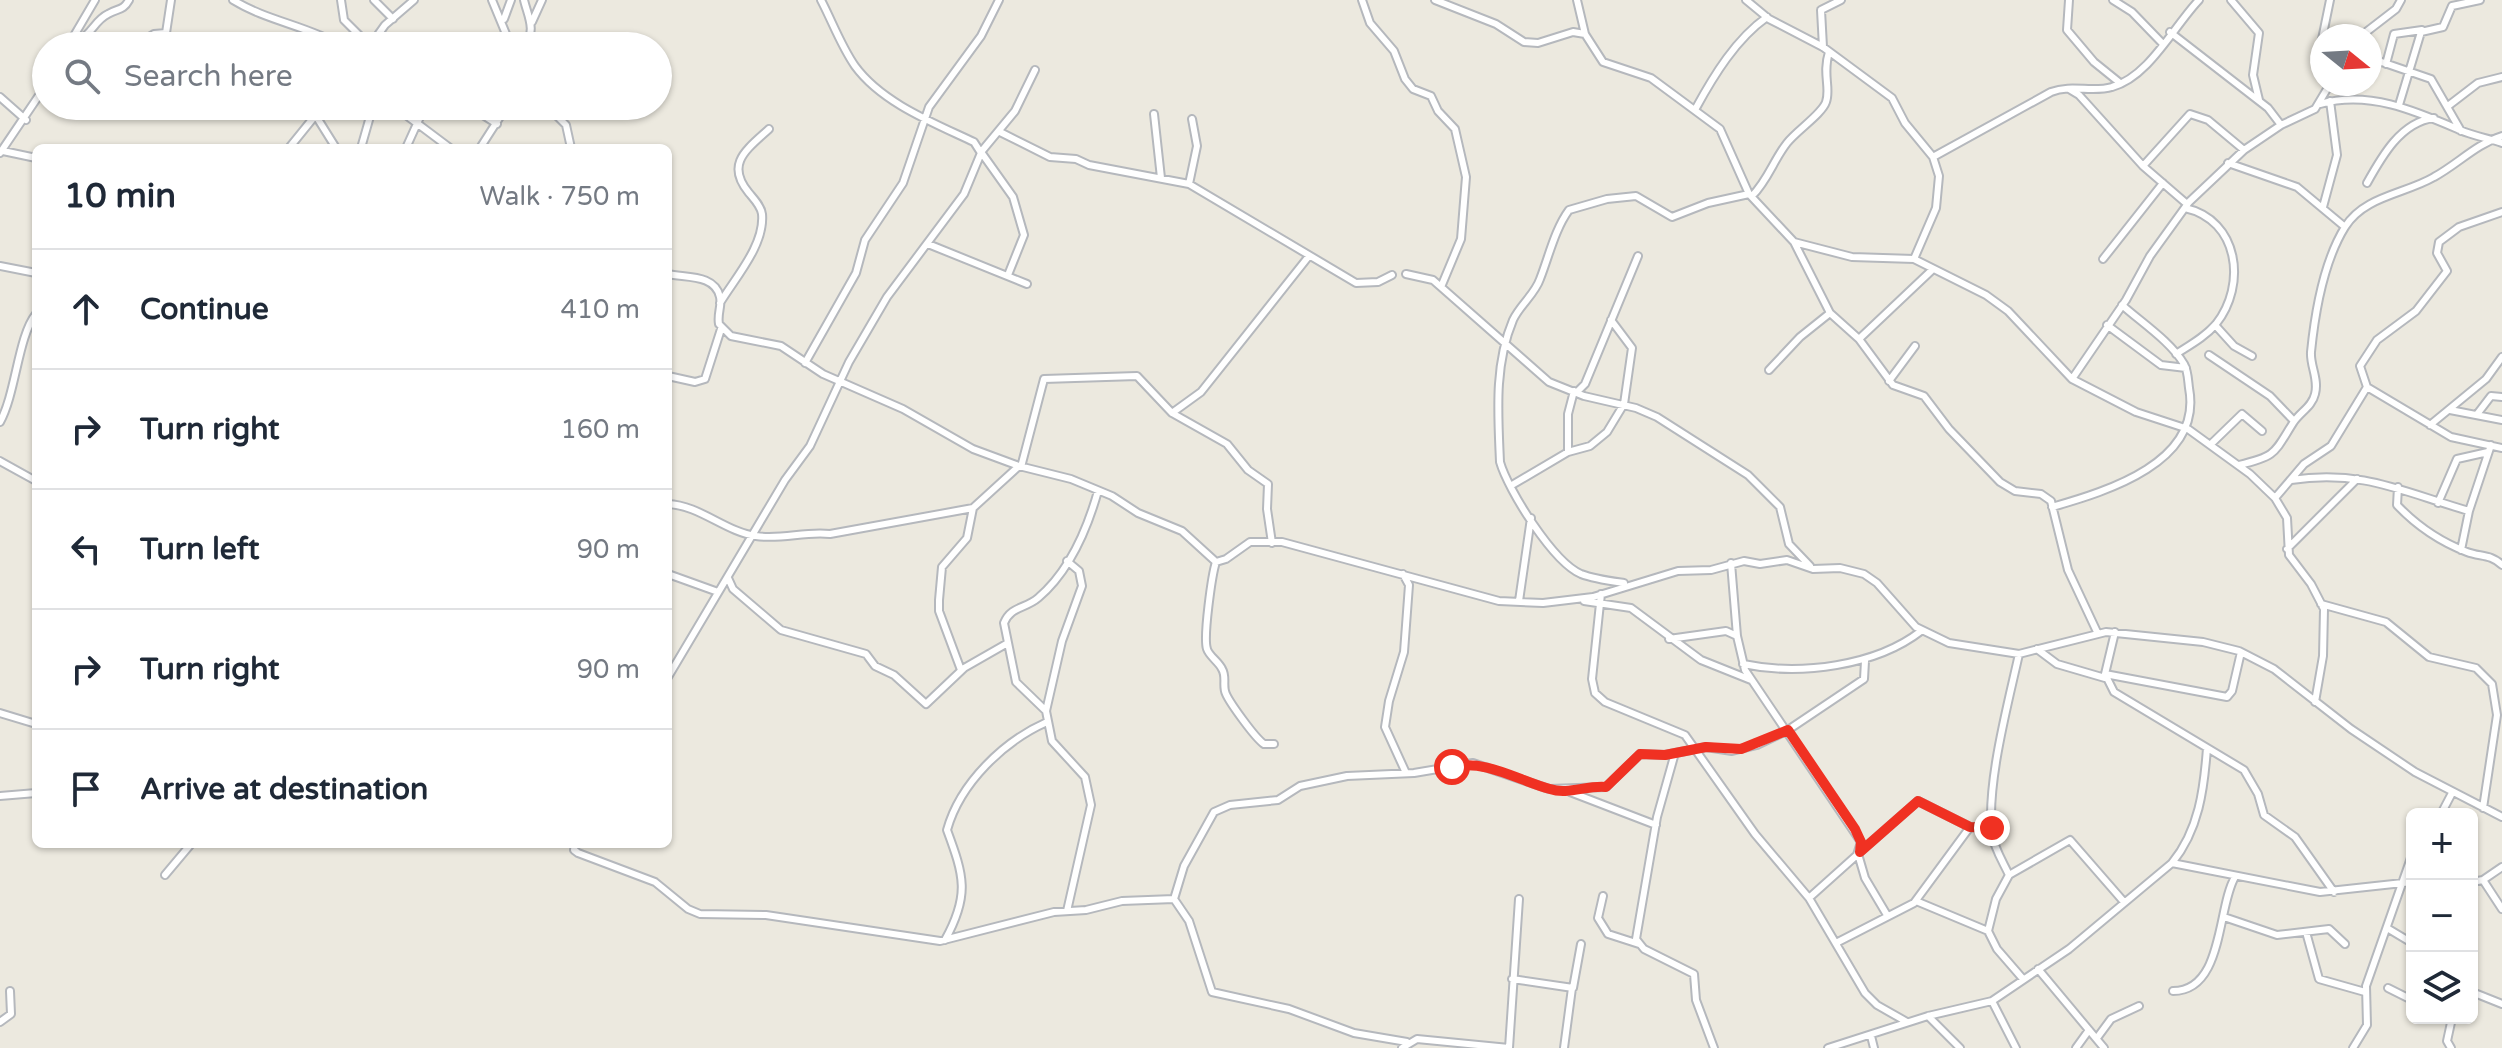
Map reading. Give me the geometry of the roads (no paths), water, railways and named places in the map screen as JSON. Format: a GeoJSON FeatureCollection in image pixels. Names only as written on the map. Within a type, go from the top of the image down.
{"type":"FeatureCollection","features":[{"type":"Feature","properties":{"kind":"street"},"geometry":{"type":"LineString","coordinates":[[78,32],[95,0]]}},
{"type":"Feature","properties":{"kind":"street"},"geometry":{"type":"LineString","coordinates":[[91,32],[105,15],[124,9],[129,0]]}},
{"type":"Feature","properties":{"kind":"street"},"geometry":{"type":"LineString","coordinates":[[166,32],[171,0]]}},
{"type":"Feature","properties":{"kind":"street"},"geometry":{"type":"LineString","coordinates":[[233,0],[247,9],[317,32]]}},
{"type":"Feature","properties":{"kind":"street"},"geometry":{"type":"LineString","coordinates":[[341,0],[344,20],[356,32]]}},
{"type":"Feature","properties":{"kind":"street"},"geometry":{"type":"LineString","coordinates":[[374,0],[393,19]]}},
{"type":"Feature","properties":{"kind":"street"},"geometry":{"type":"LineString","coordinates":[[382,32],[414,0]]}},
{"type":"Feature","properties":{"kind":"street"},"geometry":{"type":"LineString","coordinates":[[492,0],[507,32]]}},
{"type":"Feature","properties":{"kind":"street"},"geometry":{"type":"LineString","coordinates":[[504,23],[511,0]]}},
{"type":"Feature","properties":{"kind":"street"},"geometry":{"type":"LineString","coordinates":[[524,0],[532,24]]}},
{"type":"Feature","properties":{"kind":"street"},"geometry":{"type":"LineString","coordinates":[[531,32],[542,0]]}},
{"type":"Feature","properties":{"kind":"street"},"geometry":{"type":"LineString","coordinates":[[821,0],[858,70],[886,95],[974,142],[1013,197],[1024,235],[1008,275]]}},
{"type":"Feature","properties":{"kind":"street"},"geometry":{"type":"LineString","coordinates":[[805,363],[856,273],[865,240],[903,183],[925,117],[981,36],[999,0]]}},
{"type":"Feature","properties":{"kind":"street"},"geometry":{"type":"LineString","coordinates":[[1362,0],[1370,23],[1394,51],[1405,79],[1413,89],[1431,96],[1435,107],[1457,133],[1466,177],[1462,236],[1441,287]]}},
{"type":"Feature","properties":{"kind":"street"},"geometry":{"type":"LineString","coordinates":[[1435,0],[1496,24],[1524,42],[1538,43],[1573,32],[1585,34]]}},
{"type":"Feature","properties":{"kind":"street"},"geometry":{"type":"LineString","coordinates":[[1577,0],[1585,34],[1603,62],[1642,73],[1696,108],[1725,136],[1750,195],[1794,242],[1830,313],[1859,339],[1889,381],[1900,390],[1924,396],[1949,429],[2000,482],[2015,491],[2041,494],[2052,507],[2068,570],[2098,634]]}},
{"type":"Feature","properties":{"kind":"street"},"geometry":{"type":"LineString","coordinates":[[1746,0],[1767,17],[1826,49],[1892,98],[1905,123],[1933,157],[1939,176],[1934,219],[1914,259]]}},
{"type":"Feature","properties":{"kind":"street"},"geometry":{"type":"LineString","coordinates":[[1628,584],[1573,569],[1547,545],[1500,462],[1498,375],[1504,345],[1519,308],[1538,284],[1558,229],[1569,210],[1620,196],[1636,196],[1672,217],[1708,203],[1750,195],[1768,179],[1788,141],[1825,105],[1827,96],[1823,73],[1826,49],[1821,10],[1841,0]]}},
{"type":"Feature","properties":{"kind":"street"},"geometry":{"type":"LineString","coordinates":[[2069,0],[2067,30],[2094,62],[2120,83]]}},
{"type":"Feature","properties":{"kind":"street"},"geometry":{"type":"LineString","coordinates":[[2113,0],[2132,12],[2162,43]]}},
{"type":"Feature","properties":{"kind":"street"},"geometry":{"type":"LineString","coordinates":[[1933,157],[2051,92],[2066,87],[2102,88],[2120,83],[2146,63],[2199,0]]}},
{"type":"Feature","properties":{"kind":"street"},"geometry":{"type":"LineString","coordinates":[[2231,0],[2259,33],[2253,75],[2259,100]]}},
{"type":"Feature","properties":{"kind":"street"},"geometry":{"type":"LineString","coordinates":[[2325,24],[2330,0]]}},
{"type":"Feature","properties":{"kind":"street"},"geometry":{"type":"LineString","coordinates":[[2377,24],[2396,9],[2401,0]]}},
{"type":"Feature","properties":{"kind":"street"},"geometry":{"type":"LineString","coordinates":[[2386,64],[2394,34],[2445,25],[2452,6],[2480,0]]}},
{"type":"Feature","properties":{"kind":"street"},"geometry":{"type":"LineString","coordinates":[[1696,108],[1721,65],[1753,27],[1767,17]]}},
{"type":"Feature","properties":{"kind":"street"},"geometry":{"type":"LineString","coordinates":[[2399,105],[2422,30]]}},
{"type":"Feature","properties":{"kind":"street"},"geometry":{"type":"LineString","coordinates":[[2170,32],[2259,100],[2281,125]]}},
{"type":"Feature","properties":{"kind":"street"},"geometry":{"type":"LineString","coordinates":[[2382,62],[2436,83],[2440,99],[2448,106],[2461,131]]}},
{"type":"Feature","properties":{"kind":"street"},"geometry":{"type":"LineString","coordinates":[[672,670],[810,446],[849,362],[887,297],[964,194],[981,152],[1000,132],[1035,70]]}},
{"type":"Feature","properties":{"kind":"street"},"geometry":{"type":"LineString","coordinates":[[2448,106],[2471,86],[2502,77]]}},
{"type":"Feature","properties":{"kind":"street"},"geometry":{"type":"LineString","coordinates":[[2066,87],[2079,95],[2143,166],[2186,206],[2213,223],[2235,256],[2234,278],[2225,307],[2215,325],[2176,354]]}},
{"type":"Feature","properties":{"kind":"street"},"geometry":{"type":"LineString","coordinates":[[2320,104],[2324,96]]}},
{"type":"Feature","properties":{"kind":"street"},"geometry":{"type":"LineString","coordinates":[[0,97],[26,120]]}},
{"type":"Feature","properties":{"kind":"street"},"geometry":{"type":"LineString","coordinates":[[2323,207],[2337,155],[2330,101]]}},
{"type":"Feature","properties":{"kind":"street"},"geometry":{"type":"LineString","coordinates":[[2072,379],[2122,305],[2150,256],[2186,206],[2228,163],[2281,125],[2305,116],[2320,104],[2330,101],[2399,105],[2461,131],[2502,143]]}},
{"type":"Feature","properties":{"kind":"street"},"geometry":{"type":"LineString","coordinates":[[32,110],[2,152],[32,157]]}},
{"type":"Feature","properties":{"kind":"street"},"geometry":{"type":"LineString","coordinates":[[1154,114],[1161,178]]}},
{"type":"Feature","properties":{"kind":"street"},"geometry":{"type":"LineString","coordinates":[[2143,166],[2190,114],[2208,120],[2244,150]]}},
{"type":"Feature","properties":{"kind":"street"},"geometry":{"type":"LineString","coordinates":[[2367,183],[2391,144],[2411,125],[2434,118]]}},
{"type":"Feature","properties":{"kind":"street"},"geometry":{"type":"LineString","coordinates":[[1189,184],[1197,146],[1192,119]]}},
{"type":"Feature","properties":{"kind":"street"},"geometry":{"type":"LineString","coordinates":[[292,144],[313,120]]}},
{"type":"Feature","properties":{"kind":"street"},"geometry":{"type":"LineString","coordinates":[[318,120],[334,144]]}},
{"type":"Feature","properties":{"kind":"street"},"geometry":{"type":"LineString","coordinates":[[362,144],[369,120]]}},
{"type":"Feature","properties":{"kind":"street"},"geometry":{"type":"LineString","coordinates":[[411,120],[444,144]]}},
{"type":"Feature","properties":{"kind":"street"},"geometry":{"type":"LineString","coordinates":[[408,144],[418,120]]}},
{"type":"Feature","properties":{"kind":"street"},"geometry":{"type":"LineString","coordinates":[[491,120],[497,124]]}},
{"type":"Feature","properties":{"kind":"street"},"geometry":{"type":"LineString","coordinates":[[483,144],[499,120]]}},
{"type":"Feature","properties":{"kind":"street"},"geometry":{"type":"LineString","coordinates":[[561,120],[566,125],[570,144]]}},
{"type":"Feature","properties":{"kind":"street"},"geometry":{"type":"LineString","coordinates":[[672,377],[695,382],[705,379],[721,329],[718,317],[720,303],[751,252],[762,217],[761,208],[738,181],[737,169],[744,153],[769,129]]}},
{"type":"Feature","properties":{"kind":"street"},"geometry":{"type":"LineString","coordinates":[[1000,132],[1050,157],[1076,159],[1089,165],[1189,184],[1361,284],[1384,281],[1392,275]]}},
{"type":"Feature","properties":{"kind":"street"},"geometry":{"type":"LineString","coordinates":[[2239,465],[2262,459],[2278,449],[2294,421],[2314,397],[2317,383],[2311,355],[2319,304],[2345,227],[2375,201],[2429,180],[2490,139],[2502,136]]}},
{"type":"Feature","properties":{"kind":"street"},"geometry":{"type":"LineString","coordinates":[[2228,163],[2297,187],[2345,227]]}},
{"type":"Feature","properties":{"kind":"street"},"geometry":{"type":"LineString","coordinates":[[2103,259],[2163,183]]}},
{"type":"Feature","properties":{"kind":"street"},"geometry":{"type":"LineString","coordinates":[[2275,498],[2308,460],[2331,446],[2367,387],[2367,378],[2360,366],[2369,350],[2416,311],[2447,271],[2437,253],[2439,242],[2459,227],[2502,212]]}},
{"type":"Feature","properties":{"kind":"street"},"geometry":{"type":"LineString","coordinates":[[1794,242],[1852,257],[1914,259],[2001,305],[2072,379],[2136,412],[2188,429],[2239,465],[2275,498],[2287,518],[2287,549],[2321,604],[2323,656],[2315,702]]}},
{"type":"Feature","properties":{"kind":"street"},"geometry":{"type":"LineString","coordinates":[[928,244],[1027,284]]}},
{"type":"Feature","properties":{"kind":"street"},"geometry":{"type":"LineString","coordinates":[[1172,413],[1201,392],[1309,256]]}},
{"type":"Feature","properties":{"kind":"street"},"geometry":{"type":"LineString","coordinates":[[1568,452],[1568,414],[1575,391],[1585,384],[1638,256]]}},
{"type":"Feature","properties":{"kind":"street"},"geometry":{"type":"LineString","coordinates":[[0,266],[32,272]]}},
{"type":"Feature","properties":{"kind":"street"},"geometry":{"type":"LineString","coordinates":[[1859,339],[1932,270]]}},
{"type":"Feature","properties":{"kind":"street"},"geometry":{"type":"LineString","coordinates":[[1406,274],[1433,280],[1549,382],[1624,404],[1678,428],[1748,475],[1776,501],[1789,544],[1813,569]]}},
{"type":"Feature","properties":{"kind":"street"},"geometry":{"type":"LineString","coordinates":[[672,275],[707,281],[715,287],[720,303]]}},
{"type":"Feature","properties":{"kind":"street"},"geometry":{"type":"LineString","coordinates":[[2052,507],[2106,491],[2136,475],[2175,446],[2188,429],[2192,407],[2186,368],[2176,354],[2122,305]]}},
{"type":"Feature","properties":{"kind":"street"},"geometry":{"type":"LineString","coordinates":[[1769,370],[1800,337],[1830,313]]}},
{"type":"Feature","properties":{"kind":"street"},"geometry":{"type":"LineString","coordinates":[[0,422],[18,373],[32,320]]}},
{"type":"Feature","properties":{"kind":"street"},"geometry":{"type":"LineString","coordinates":[[1512,485],[1568,452],[1590,446],[1603,436],[1624,404],[1632,348],[1611,320]]}},
{"type":"Feature","properties":{"kind":"street"},"geometry":{"type":"LineString","coordinates":[[2107,325],[2161,365],[2186,368]]}},
{"type":"Feature","properties":{"kind":"street"},"geometry":{"type":"LineString","coordinates":[[2215,325],[2234,346],[2252,356]]}},
{"type":"Feature","properties":{"kind":"street"},"geometry":{"type":"LineString","coordinates":[[721,329],[746,341],[781,346],[805,363],[903,409],[973,449],[1020,466],[1054,473],[1177,528],[1216,562]]}},
{"type":"Feature","properties":{"kind":"street"},"geometry":{"type":"LineString","coordinates":[[1889,381],[1915,346]]}},
{"type":"Feature","properties":{"kind":"street"},"geometry":{"type":"LineString","coordinates":[[2209,355],[2270,396],[2294,421]]}},
{"type":"Feature","properties":{"kind":"street"},"geometry":{"type":"LineString","coordinates":[[2430,425],[2486,379],[2502,357]]}},
{"type":"Feature","properties":{"kind":"street"},"geometry":{"type":"LineString","coordinates":[[672,505],[697,512],[752,536],[817,531],[830,534],[973,508],[1020,466],[1036,404],[1047,378],[1137,376],[1172,413],[1227,444],[1248,470],[1268,484],[1267,509],[1272,543]]}},
{"type":"Feature","properties":{"kind":"street"},"geometry":{"type":"LineString","coordinates":[[2367,387],[2451,437],[2490,449]]}},
{"type":"Feature","properties":{"kind":"street"},"geometry":{"type":"LineString","coordinates":[[2478,413],[2493,395],[2502,397]]}},
{"type":"Feature","properties":{"kind":"street"},"geometry":{"type":"LineString","coordinates":[[2450,410],[2502,420]]}},
{"type":"Feature","properties":{"kind":"street"},"geometry":{"type":"LineString","coordinates":[[2210,445],[2242,414],[2262,431]]}},
{"type":"Feature","properties":{"kind":"street"},"geometry":{"type":"LineString","coordinates":[[2438,503],[2457,459],[2502,448]]}},
{"type":"Feature","properties":{"kind":"street"},"geometry":{"type":"LineString","coordinates":[[2461,550],[2469,511],[2490,449]]}},
{"type":"Feature","properties":{"kind":"street"},"geometry":{"type":"LineString","coordinates":[[0,461],[32,479]]}},
{"type":"Feature","properties":{"kind":"street"},"geometry":{"type":"LineString","coordinates":[[2291,480],[2313,477],[2357,479],[2398,487],[2469,511]]}},
{"type":"Feature","properties":{"kind":"street"},"geometry":{"type":"LineString","coordinates":[[2287,549],[2357,479]]}},
{"type":"Feature","properties":{"kind":"street"},"geometry":{"type":"LineString","coordinates":[[2398,487],[2397,505],[2411,520],[2461,550],[2489,556],[2502,565]]}},
{"type":"Feature","properties":{"kind":"street"},"geometry":{"type":"LineString","coordinates":[[1046,711],[1016,682],[1004,627],[1009,614],[1038,598],[1067,561],[1087,530],[1098,491]]}},
{"type":"Feature","properties":{"kind":"street"},"geometry":{"type":"LineString","coordinates":[[961,670],[939,611],[939,600],[942,567],[967,538],[973,508]]}},
{"type":"Feature","properties":{"kind":"street"},"geometry":{"type":"LineString","coordinates":[[1519,601],[1531,518]]}},
{"type":"Feature","properties":{"kind":"street"},"geometry":{"type":"LineString","coordinates":[[1216,562],[1226,559],[1250,542],[1272,543],[1499,601],[1600,602],[1631,608],[1701,660],[1751,680]]}},
{"type":"Feature","properties":{"kind":"street"},"geometry":{"type":"LineString","coordinates":[[1576,601],[1678,571],[1711,570],[1731,563],[1787,560],[1813,569],[1840,568],[1864,574],[1877,583],[1921,631],[1949,643],[2019,654],[2115,632],[2203,642],[2241,652],[2274,669],[2315,702],[2415,772],[2502,817]]}},
{"type":"Feature","properties":{"kind":"street"},"geometry":{"type":"LineString","coordinates":[[1067,561],[1079,571],[1082,586],[1062,641],[1046,711],[1047,722],[1055,746],[1082,772],[1091,797],[1067,911]]}},
{"type":"Feature","properties":{"kind":"street"},"geometry":{"type":"LineString","coordinates":[[1216,562],[1209,585],[1212,599],[1206,622],[1207,650],[1224,672],[1226,693],[1251,732],[1264,744],[1274,744]]}},
{"type":"Feature","properties":{"kind":"street"},"geometry":{"type":"LineString","coordinates":[[1731,563],[1737,636],[1743,664],[1855,829],[1861,842],[1859,853],[1865,878],[1887,915]]}},
{"type":"Feature","properties":{"kind":"street"},"geometry":{"type":"LineString","coordinates":[[1403,574],[1409,585],[1404,652],[1389,701],[1385,727],[1406,773]]}},
{"type":"Feature","properties":{"kind":"street"},"geometry":{"type":"LineString","coordinates":[[672,575],[718,592]]}},
{"type":"Feature","properties":{"kind":"street"},"geometry":{"type":"LineString","coordinates":[[728,578],[733,589],[781,630],[871,656],[875,666],[894,675],[926,704],[961,670],[1006,644]]}},
{"type":"Feature","properties":{"kind":"street"},"geometry":{"type":"LineString","coordinates":[[1601,594],[1592,679],[1595,693],[1617,707],[1680,730],[1755,834],[1809,898],[1865,993],[1877,1005],[1907,1022]]}},
{"type":"Feature","properties":{"kind":"street"},"geometry":{"type":"LineString","coordinates":[[2321,604],[2386,622],[2429,657],[2476,668],[2486,675],[2497,700],[2498,731],[2483,808]]}},
{"type":"Feature","properties":{"kind":"street"},"geometry":{"type":"LineString","coordinates":[[1669,639],[1726,631],[1737,636]]}},
{"type":"Feature","properties":{"kind":"street"},"geometry":{"type":"LineString","coordinates":[[1743,664],[1796,667],[1865,661],[1889,653],[1921,631]]}},
{"type":"Feature","properties":{"kind":"street"},"geometry":{"type":"LineString","coordinates":[[2105,676],[2115,632]]}},
{"type":"Feature","properties":{"kind":"street"},"geometry":{"type":"LineString","coordinates":[[2037,649],[2057,664],[2105,676],[2227,697],[2232,691],[2241,652]]}},
{"type":"Feature","properties":{"kind":"street"},"geometry":{"type":"LineString","coordinates":[[2009,875],[1996,848],[1992,828],[1997,766],[2019,654]]}},
{"type":"Feature","properties":{"kind":"street"},"geometry":{"type":"LineString","coordinates":[[1568,791],[1592,785],[1606,787],[1640,754],[1741,749],[1788,730],[1864,679],[1865,661]]}},
{"type":"Feature","properties":{"kind":"street"},"geometry":{"type":"LineString","coordinates":[[2105,676],[2125,701],[2244,770],[2258,794],[2264,815],[2295,837],[2334,892]]}},
{"type":"Feature","properties":{"kind":"street"},"geometry":{"type":"LineString","coordinates":[[1,710],[32,722]]}},
{"type":"Feature","properties":{"kind":"street"},"geometry":{"type":"LineString","coordinates":[[944,940],[960,910],[964,892],[947,830],[950,820],[982,771],[1017,737],[1047,722]]}},
{"type":"Feature","properties":{"kind":"street"},"geometry":{"type":"LineString","coordinates":[[1828,1048],[1907,1022],[1992,1001],[2069,949],[2172,863],[2184,848],[2203,790],[2207,748]]}},
{"type":"Feature","properties":{"kind":"street"},"geometry":{"type":"LineString","coordinates":[[1639,944],[1636,931],[1656,825],[1675,753]]}},
{"type":"Feature","properties":{"kind":"street"},"geometry":{"type":"LineString","coordinates":[[1174,899],[1184,866],[1210,817],[1217,810],[1232,805],[1278,800],[1299,786],[1334,778],[1406,773],[1473,763],[1549,789],[1568,791],[1656,825]]}},
{"type":"Feature","properties":{"kind":"street"},"geometry":{"type":"LineString","coordinates":[[0,796],[32,793]]}},
{"type":"Feature","properties":{"kind":"street"},"geometry":{"type":"LineString","coordinates":[[2444,808],[2452,793]]}},
{"type":"Feature","properties":{"kind":"street"},"geometry":{"type":"LineString","coordinates":[[1809,898],[1918,801],[1970,827],[1992,828]]}},
{"type":"Feature","properties":{"kind":"street"},"geometry":{"type":"LineString","coordinates":[[1836,943],[1916,901],[1970,827]]}},
{"type":"Feature","properties":{"kind":"street"},"geometry":{"type":"LineString","coordinates":[[2023,979],[1997,949],[1988,931],[1996,899],[2009,875],[2070,840],[2124,902]]}},
{"type":"Feature","properties":{"kind":"street"},"geometry":{"type":"LineString","coordinates":[[165,875],[188,848]]}},
{"type":"Feature","properties":{"kind":"street"},"geometry":{"type":"LineString","coordinates":[[574,848],[578,853],[655,882],[688,909],[700,914],[766,915],[832,927],[944,940],[1011,920],[1086,910],[1122,901],[1174,899]]}},
{"type":"Feature","properties":{"kind":"street"},"geometry":{"type":"LineString","coordinates":[[2172,863],[2287,888],[2334,892],[2406,882]]}},
{"type":"Feature","properties":{"kind":"street"},"geometry":{"type":"LineString","coordinates":[[2478,881],[2502,867]]}},
{"type":"Feature","properties":{"kind":"street"},"geometry":{"type":"LineString","coordinates":[[2353,1048],[2368,1020],[2365,992],[2406,868]]}},
{"type":"Feature","properties":{"kind":"street"},"geometry":{"type":"LineString","coordinates":[[2173,991],[2190,986],[2209,967],[2224,917],[2225,896],[2235,877]]}},
{"type":"Feature","properties":{"kind":"street"},"geometry":{"type":"LineString","coordinates":[[2483,880],[2502,909]]}},
{"type":"Feature","properties":{"kind":"street"},"geometry":{"type":"LineString","coordinates":[[1603,896],[1598,918],[1608,934],[1639,944],[1694,974],[1696,1000],[1714,1048]]}},
{"type":"Feature","properties":{"kind":"street"},"geometry":{"type":"LineString","coordinates":[[1174,899],[1189,921],[1214,994],[1289,1009],[1364,1036],[1404,1045],[1417,1039],[1509,1048],[1519,899]]}},
{"type":"Feature","properties":{"kind":"street"},"geometry":{"type":"LineString","coordinates":[[1916,901],[1988,931]]}},
{"type":"Feature","properties":{"kind":"street"},"geometry":{"type":"LineString","coordinates":[[2224,917],[2277,935],[2329,929],[2345,944]]}},
{"type":"Feature","properties":{"kind":"street"},"geometry":{"type":"LineString","coordinates":[[2387,928],[2406,939]]}},
{"type":"Feature","properties":{"kind":"street"},"geometry":{"type":"LineString","coordinates":[[2306,932],[2319,979],[2365,992]]}},
{"type":"Feature","properties":{"kind":"street"},"geometry":{"type":"LineString","coordinates":[[1564,1048],[1581,944]]}},
{"type":"Feature","properties":{"kind":"street"},"geometry":{"type":"LineString","coordinates":[[2038,969],[2103,1047],[2114,1048]]}},
{"type":"Feature","properties":{"kind":"street"},"geometry":{"type":"LineString","coordinates":[[1512,979],[1572,988]]}},
{"type":"Feature","properties":{"kind":"street"},"geometry":{"type":"LineString","coordinates":[[2388,988],[2406,997]]}},
{"type":"Feature","properties":{"kind":"street"},"geometry":{"type":"LineString","coordinates":[[0,1022],[11,1014],[10,991]]}},
{"type":"Feature","properties":{"kind":"street"},"geometry":{"type":"LineString","coordinates":[[2478,994],[2502,1004]]}},
{"type":"Feature","properties":{"kind":"street"},"geometry":{"type":"LineString","coordinates":[[1992,1001],[2016,1048]]}},
{"type":"Feature","properties":{"kind":"street"},"geometry":{"type":"LineString","coordinates":[[2097,1038],[2118,1014],[2139,1006]]}},
{"type":"Feature","properties":{"kind":"street"},"geometry":{"type":"LineString","coordinates":[[1928,1016],[1960,1048]]}},
{"type":"Feature","properties":{"kind":"street"},"geometry":{"type":"LineString","coordinates":[[2451,1024],[2447,1041],[2451,1048]]}},
{"type":"Feature","properties":{"kind":"street"},"geometry":{"type":"LineString","coordinates":[[2076,1048],[2089,1030]]}},
{"type":"Feature","properties":{"kind":"street"},"geometry":{"type":"LineString","coordinates":[[1871,1036],[1874,1048]]}}]}
